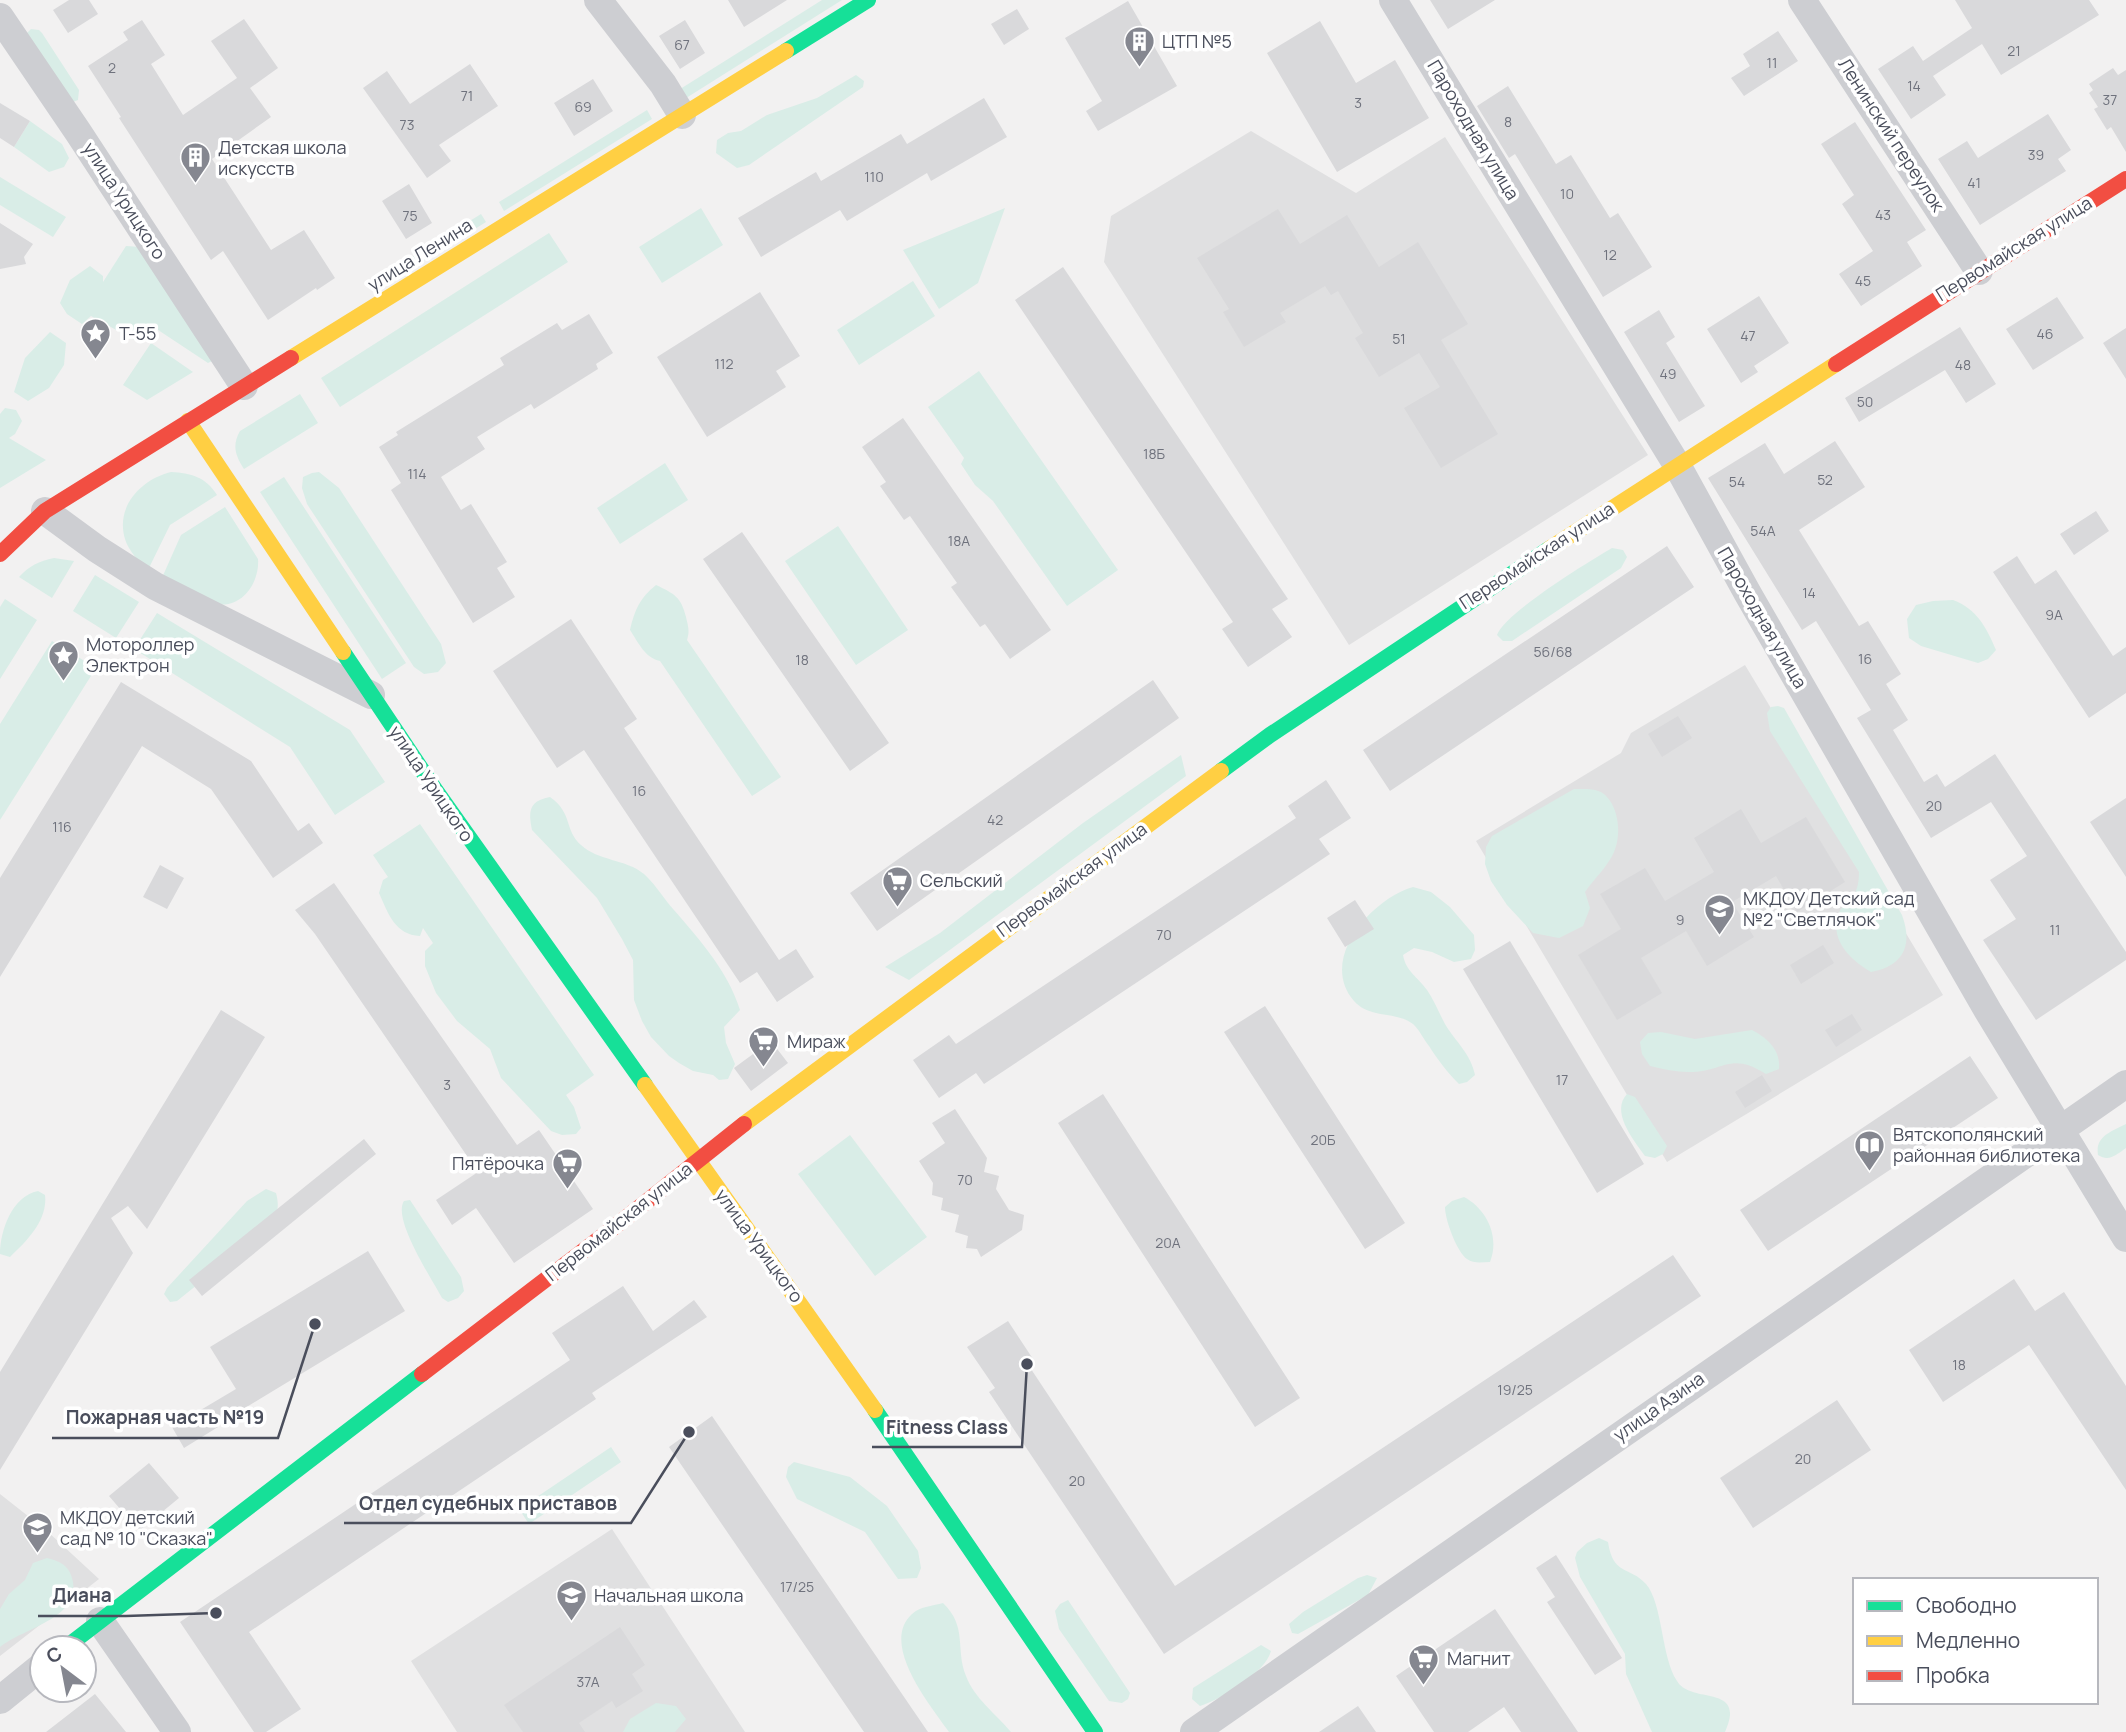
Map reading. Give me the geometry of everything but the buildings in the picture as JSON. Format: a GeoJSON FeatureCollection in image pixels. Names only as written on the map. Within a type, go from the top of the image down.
{"type":"FeatureCollection","features":[{"type":"Feature","properties":{"kind":"street"},"geometry":{"type":"LineString","coordinates":[[597,0],[663,84],[682,115]]}},
{"type":"Feature","properties":{"kind":"street","name":"улица Ленина"},"geometry":{"type":"LineString","coordinates":[[0,554],[45,511],[868,0]]}},
{"type":"Feature","properties":{"kind":"street","name":"Пароходная улица"},"geometry":{"type":"LineString","coordinates":[[1393,0],[1677,465],[1762,618],[2059,1129],[2126,1238]]}},
{"type":"Feature","properties":{"kind":"street","name":"Ленинский переулок"},"geometry":{"type":"LineString","coordinates":[[1802,0],[1979,271]]}},
{"type":"Feature","properties":{"kind":"street","name":"улица Урицкого"},"geometry":{"type":"LineString","coordinates":[[0,17],[244,386]]}},
{"type":"Feature","properties":{"kind":"street","name":"Первомайская улица"},"geometry":{"type":"LineString","coordinates":[[82,1634],[868,1030],[1290,721],[1677,465],[2126,179]]}},
{"type":"Feature","properties":{"kind":"street","name":"улица Урицкого"},"geometry":{"type":"LineString","coordinates":[[188,421],[493,873],[852,1377],[1095,1732]]}},
{"type":"Feature","properties":{"kind":"street","name":"улица Урицкого"},"geometry":{"type":"LineString","coordinates":[[45,511],[97,549],[155,586],[371,695]]}},
{"type":"Feature","properties":{"kind":"street","name":"улица Азина"},"geometry":{"type":"LineString","coordinates":[[1194,1732],[2126,1084]]}},
{"type":"Feature","properties":{"kind":"street"},"geometry":{"type":"LineString","coordinates":[[100,1620],[177,1732]]}},
{"type":"Feature","properties":{"kind":"street"},"geometry":{"type":"LineString","coordinates":[[0,1700],[28,1677]]}},
{"type":"Feature","properties":{"kind":"shaded area"},"geometry":{"type":"Polygon","coordinates":[[[822,0],[842,0],[683,100],[677,91],[822,0]]]}},
{"type":"Feature","properties":{"kind":"shaded area"},"geometry":{"type":"Polygon","coordinates":[[[31,29],[42,33],[79,90],[78,100],[73,102],[27,33],[31,29]]]}},
{"type":"Feature","properties":{"kind":"shaded area"},"geometry":{"type":"Polygon","coordinates":[[[856,75],[864,81],[863,87],[749,165],[737,168],[716,153],[717,140],[728,133],[741,131],[767,115],[817,98],[856,75]]]}},
{"type":"Feature","properties":{"kind":"shaded area"},"geometry":{"type":"Polygon","coordinates":[[[647,110],[652,119],[504,211],[499,202],[647,110]]]}},
{"type":"Feature","properties":{"kind":"shaded area"},"geometry":{"type":"Polygon","coordinates":[[[30,121],[62,144],[69,158],[64,167],[49,172],[14,147],[30,121]]]}},
{"type":"Feature","properties":{"kind":"shaded area"},"geometry":{"type":"Polygon","coordinates":[[[1251,131],[1356,193],[1445,137],[1648,455],[1349,645],[1104,262],[1111,216],[1251,131]]]}},
{"type":"Feature","properties":{"kind":"shaded area"},"geometry":{"type":"Polygon","coordinates":[[[0,177],[66,217],[53,237],[0,205],[0,177]]]}},
{"type":"Feature","properties":{"kind":"shaded area"},"geometry":{"type":"Polygon","coordinates":[[[701,208],[723,245],[662,283],[639,247],[701,208]]]}},
{"type":"Feature","properties":{"kind":"shaded area"},"geometry":{"type":"Polygon","coordinates":[[[1005,208],[978,283],[939,309],[903,250],[1005,208]]]}},
{"type":"Feature","properties":{"kind":"shaded area"},"geometry":{"type":"Polygon","coordinates":[[[481,214],[486,222],[398,277],[393,269],[481,214]]]}},
{"type":"Feature","properties":{"kind":"shaded area"},"geometry":{"type":"Polygon","coordinates":[[[549,233],[568,262],[340,407],[321,378],[549,233]]]}},
{"type":"Feature","properties":{"kind":"shaded area"},"geometry":{"type":"Polygon","coordinates":[[[126,246],[141,247],[216,359],[208,363],[149,324],[147,335],[136,341],[91,316],[82,324],[67,314],[60,303],[70,280],[90,266],[103,276],[103,282],[126,246]]]}},
{"type":"Feature","properties":{"kind":"shaded area"},"geometry":{"type":"Polygon","coordinates":[[[913,281],[935,316],[859,365],[837,330],[913,281]]]}},
{"type":"Feature","properties":{"kind":"shaded area"},"geometry":{"type":"Polygon","coordinates":[[[50,332],[66,343],[64,365],[49,388],[28,401],[14,392],[25,358],[50,332]]]}},
{"type":"Feature","properties":{"kind":"shaded area"},"geometry":{"type":"Polygon","coordinates":[[[151,343],[193,372],[147,400],[123,385],[151,343]]]}},
{"type":"Feature","properties":{"kind":"shaded area"},"geometry":{"type":"Polygon","coordinates":[[[979,371],[1118,570],[1067,606],[993,501],[975,485],[961,464],[964,458],[928,407],[979,371]]]}},
{"type":"Feature","properties":{"kind":"shaded area"},"geometry":{"type":"Polygon","coordinates":[[[300,394],[318,423],[244,469],[236,450],[240,431],[300,394]]]}},
{"type":"Feature","properties":{"kind":"shaded area"},"geometry":{"type":"Polygon","coordinates":[[[5,408],[16,410],[22,421],[15,434],[9,438],[46,460],[0,488],[0,414],[5,408]]]}},
{"type":"Feature","properties":{"kind":"shaded area"},"geometry":{"type":"Polygon","coordinates":[[[665,463],[688,500],[620,544],[597,508],[665,463]]]}},
{"type":"Feature","properties":{"kind":"shaded area"},"geometry":{"type":"Polygon","coordinates":[[[171,472],[197,477],[208,484],[217,495],[170,525],[147,572],[131,552],[125,539],[124,516],[133,496],[141,488],[171,472]]]}},
{"type":"Feature","properties":{"kind":"shaded area"},"geometry":{"type":"Polygon","coordinates":[[[319,472],[339,488],[441,644],[446,663],[438,672],[424,674],[414,667],[307,504],[302,488],[303,477],[319,472]]]}},
{"type":"Feature","properties":{"kind":"shaded area"},"geometry":{"type":"Polygon","coordinates":[[[284,477],[406,663],[382,679],[260,492],[284,477]]]}},
{"type":"Feature","properties":{"kind":"shaded area"},"geometry":{"type":"Polygon","coordinates":[[[225,507],[258,559],[258,567],[253,584],[242,598],[226,604],[216,604],[161,580],[181,535],[225,507]]]}},
{"type":"Feature","properties":{"kind":"shaded area"},"geometry":{"type":"Polygon","coordinates":[[[838,526],[908,630],[856,665],[785,561],[838,526]]]}},
{"type":"Feature","properties":{"kind":"shaded area"},"geometry":{"type":"Polygon","coordinates":[[[1612,548],[1623,550],[1627,557],[1621,568],[1512,641],[1503,641],[1497,635],[1515,614],[1531,601],[1612,548]]]}},
{"type":"Feature","properties":{"kind":"shaded area"},"geometry":{"type":"Polygon","coordinates":[[[54,558],[74,561],[52,598],[19,577],[35,564],[54,558]]]}},
{"type":"Feature","properties":{"kind":"shaded area"},"geometry":{"type":"Polygon","coordinates":[[[95,575],[139,602],[116,638],[73,611],[95,575]]]}},
{"type":"Feature","properties":{"kind":"shaded area"},"geometry":{"type":"Polygon","coordinates":[[[656,585],[679,600],[688,626],[687,640],[781,777],[752,796],[660,661],[646,653],[630,630],[639,604],[656,585]]]}},
{"type":"Feature","properties":{"kind":"shaded area"},"geometry":{"type":"Polygon","coordinates":[[[5,599],[37,620],[0,679],[0,607],[5,599]]]}},
{"type":"Feature","properties":{"kind":"shaded area"},"geometry":{"type":"Polygon","coordinates":[[[1953,600],[1968,608],[1984,626],[1996,650],[1988,659],[1978,663],[1921,646],[1909,638],[1907,619],[1916,605],[1953,600]]]}},
{"type":"Feature","properties":{"kind":"shaded area"},"geometry":{"type":"Polygon","coordinates":[[[157,613],[350,730],[385,782],[335,815],[290,747],[134,649],[157,613]]]}},
{"type":"Feature","properties":{"kind":"shaded area"},"geometry":{"type":"Polygon","coordinates":[[[52,641],[96,668],[0,820],[0,724],[52,641]]]}},
{"type":"Feature","properties":{"kind":"shaded area","name":"МКДОУ Детский сад №2 \"Светлячок\""},"geometry":{"type":"Polygon","coordinates":[[[1745,665],[1943,995],[1667,1162],[1476,841],[1621,753],[1631,733],[1745,665]]]}},
{"type":"Feature","properties":{"kind":"shaded area"},"geometry":{"type":"Polygon","coordinates":[[[1771,707],[1784,708],[1902,915],[1906,945],[1898,959],[1882,969],[1871,972],[1850,956],[1840,941],[1836,924],[1838,915],[1857,889],[1859,872],[1770,731],[1767,713],[1771,707]]]}},
{"type":"Feature","properties":{"kind":"shaded area"},"geometry":{"type":"Polygon","coordinates":[[[1181,755],[1186,776],[909,980],[885,967],[940,933],[1083,823],[1181,755]]]}},
{"type":"Feature","properties":{"kind":"shaded area"},"geometry":{"type":"Polygon","coordinates":[[[1574,789],[1595,790],[1607,797],[1615,811],[1618,837],[1605,867],[1585,892],[1590,908],[1583,926],[1559,938],[1533,933],[1507,905],[1491,881],[1485,864],[1486,847],[1492,836],[1574,789]]]}},
{"type":"Feature","properties":{"kind":"shaded area"},"geometry":{"type":"Polygon","coordinates":[[[550,797],[562,809],[572,833],[581,845],[595,854],[629,865],[647,877],[719,966],[740,1010],[724,1027],[726,1043],[735,1064],[728,1079],[719,1080],[713,1075],[693,1071],[669,1056],[651,1037],[634,1000],[633,960],[622,939],[597,898],[532,830],[530,812],[534,804],[550,797]]]}},
{"type":"Feature","properties":{"kind":"shaded area"},"geometry":{"type":"Polygon","coordinates":[[[420,824],[594,1075],[566,1095],[574,1107],[581,1128],[576,1134],[562,1135],[551,1131],[501,1078],[490,1049],[457,1021],[436,993],[425,966],[425,951],[433,943],[423,928],[420,936],[404,932],[386,908],[379,893],[383,880],[388,877],[373,855],[420,824]]]}},
{"type":"Feature","properties":{"kind":"shaded area"},"geometry":{"type":"Polygon","coordinates":[[[1413,887],[1431,892],[1450,907],[1474,935],[1475,950],[1471,959],[1454,962],[1432,952],[1414,948],[1403,955],[1407,966],[1427,990],[1445,1024],[1470,1061],[1475,1075],[1467,1082],[1459,1084],[1413,1024],[1399,1017],[1360,1007],[1344,985],[1342,968],[1354,933],[1381,904],[1413,887]]]}},
{"type":"Feature","properties":{"kind":"shaded area"},"geometry":{"type":"Polygon","coordinates":[[[1752,1030],[1776,1051],[1779,1069],[1766,1074],[1754,1067],[1735,1063],[1701,1071],[1665,1069],[1650,1066],[1642,1054],[1640,1042],[1648,1033],[1661,1032],[1695,1039],[1752,1030]]]}},
{"type":"Feature","properties":{"kind":"shaded area"},"geometry":{"type":"Polygon","coordinates":[[[1627,1094],[1635,1097],[1667,1146],[1663,1154],[1655,1158],[1645,1156],[1625,1126],[1621,1109],[1627,1094]]]}},
{"type":"Feature","properties":{"kind":"shaded area"},"geometry":{"type":"Polygon","coordinates":[[[2126,1124],[2126,1148],[2109,1158],[2098,1155],[2102,1139],[2126,1124]]]}},
{"type":"Feature","properties":{"kind":"shaded area"},"geometry":{"type":"Polygon","coordinates":[[[850,1135],[927,1237],[875,1276],[798,1174],[850,1135]]]}},
{"type":"Feature","properties":{"kind":"shaded area"},"geometry":{"type":"Polygon","coordinates":[[[266,1189],[276,1193],[278,1205],[274,1219],[263,1232],[177,1301],[170,1302],[164,1294],[167,1288],[247,1201],[266,1189]]]}},
{"type":"Feature","properties":{"kind":"shaded area"},"geometry":{"type":"Polygon","coordinates":[[[38,1191],[45,1195],[40,1221],[10,1257],[0,1254],[2,1235],[9,1216],[21,1200],[38,1191]]]}},
{"type":"Feature","properties":{"kind":"shaded area"},"geometry":{"type":"Polygon","coordinates":[[[1464,1197],[1479,1209],[1489,1225],[1493,1243],[1490,1262],[1467,1259],[1452,1235],[1445,1207],[1464,1197]]]}},
{"type":"Feature","properties":{"kind":"shaded area"},"geometry":{"type":"Polygon","coordinates":[[[410,1200],[461,1277],[464,1291],[458,1298],[448,1302],[442,1298],[408,1235],[402,1210],[404,1201],[410,1200]]]}},
{"type":"Feature","properties":{"kind":"shaded area"},"geometry":{"type":"Polygon","coordinates":[[[611,1447],[621,1462],[529,1524],[519,1509],[611,1447]]]}},
{"type":"Feature","properties":{"kind":"shaded area"},"geometry":{"type":"Polygon","coordinates":[[[794,1462],[850,1477],[887,1506],[918,1551],[921,1568],[917,1578],[898,1579],[865,1532],[797,1499],[786,1477],[788,1467],[794,1462]]]}},
{"type":"Feature","properties":{"kind":"shaded area","name":"МКДОУ детский сад № 10 \"Сказка\""},"geometry":{"type":"Polygon","coordinates":[[[0,1494],[47,1531],[99,1579],[0,1656],[0,1494]]]}},
{"type":"Feature","properties":{"kind":"shaded area","name":"Начальная школа"},"geometry":{"type":"Polygon","coordinates":[[[612,1529],[745,1732],[457,1732],[411,1661],[612,1529]]]}},
{"type":"Feature","properties":{"kind":"shaded area"},"geometry":{"type":"Polygon","coordinates":[[[1599,1538],[1608,1542],[1610,1553],[1618,1565],[1640,1578],[1652,1593],[1668,1659],[1677,1681],[1684,1688],[1714,1697],[1729,1707],[1730,1717],[1725,1732],[1652,1732],[1626,1674],[1625,1654],[1580,1577],[1575,1558],[1577,1552],[1587,1543],[1599,1538]]]}},
{"type":"Feature","properties":{"kind":"shaded area"},"geometry":{"type":"Polygon","coordinates":[[[47,1558],[61,1563],[70,1572],[73,1582],[72,1595],[67,1605],[47,1622],[0,1647],[0,1609],[9,1594],[25,1580],[33,1563],[47,1558]]]}},
{"type":"Feature","properties":{"kind":"shaded area"},"geometry":{"type":"Polygon","coordinates":[[[1367,1575],[1377,1578],[1368,1595],[1298,1634],[1292,1633],[1289,1624],[1303,1612],[1367,1575]]]}},
{"type":"Feature","properties":{"kind":"shaded area"},"geometry":{"type":"Polygon","coordinates":[[[1068,1600],[1130,1693],[1128,1699],[1122,1703],[1109,1701],[1059,1629],[1055,1611],[1060,1604],[1068,1600]]]}},
{"type":"Feature","properties":{"kind":"shaded area"},"geometry":{"type":"Polygon","coordinates":[[[943,1603],[956,1621],[963,1666],[970,1684],[980,1699],[1011,1732],[949,1732],[911,1674],[901,1641],[903,1627],[916,1611],[943,1603]]]}},
{"type":"Feature","properties":{"kind":"shaded area"},"geometry":{"type":"Polygon","coordinates":[[[1261,1645],[1271,1651],[1252,1676],[1209,1703],[1200,1706],[1192,1699],[1193,1688],[1261,1645]]]}},
{"type":"Feature","properties":{"kind":"shaded area"},"geometry":{"type":"Polygon","coordinates":[[[656,1703],[676,1706],[686,1719],[675,1732],[623,1732],[630,1719],[656,1703]]]}},
{"type":"Feature","properties":{"kind":"traffic: fast"},"geometry":{"type":"LineString","coordinates":[[786,51],[868,0]]}},
{"type":"Feature","properties":{"kind":"traffic: fast"},"geometry":{"type":"LineString","coordinates":[[1221,771],[1270,735],[1549,549]]}},
{"type":"Feature","properties":{"kind":"traffic: fast"},"geometry":{"type":"LineString","coordinates":[[343,652],[436,791],[645,1085]]}},
{"type":"Feature","properties":{"kind":"traffic: fast"},"geometry":{"type":"LineString","coordinates":[[83,1634],[422,1374]]}},
{"type":"Feature","properties":{"kind":"traffic: fast"},"geometry":{"type":"LineString","coordinates":[[875,1410],[1095,1732]]}},
{"type":"Feature","properties":{"kind":"traffic: slow"},"geometry":{"type":"LineString","coordinates":[[291,358],[786,51]]}},
{"type":"Feature","properties":{"kind":"traffic: slow"},"geometry":{"type":"LineString","coordinates":[[1549,549],[1836,364]]}},
{"type":"Feature","properties":{"kind":"traffic: slow"},"geometry":{"type":"LineString","coordinates":[[188,421],[343,652]]}},
{"type":"Feature","properties":{"kind":"traffic: slow"},"geometry":{"type":"LineString","coordinates":[[744,1124],[1221,771]]}},
{"type":"Feature","properties":{"kind":"traffic: slow"},"geometry":{"type":"LineString","coordinates":[[645,1085],[875,1410]]}},
{"type":"Feature","properties":{"kind":"traffic: jam"},"geometry":{"type":"LineString","coordinates":[[1836,364],[2126,179]]}},
{"type":"Feature","properties":{"kind":"traffic: jam"},"geometry":{"type":"LineString","coordinates":[[0,554],[45,511],[291,358]]}},
{"type":"Feature","properties":{"kind":"traffic: jam"},"geometry":{"type":"LineString","coordinates":[[422,1374],[744,1124]]}},
{"type":"Feature","properties":{"kind":"place","name":"ЦТП №5"},"geometry":{"type":"Point","coordinates":[1139,69]}},
{"type":"Feature","properties":{"kind":"place","name":"Детская школа искусств"},"geometry":{"type":"Point","coordinates":[195,185]}},
{"type":"Feature","properties":{"kind":"place","name":"Т-55"},"geometry":{"type":"Point","coordinates":[96,361]}},
{"type":"Feature","properties":{"kind":"place","name":"Мотороллер Электрон"},"geometry":{"type":"Point","coordinates":[63,682]}},
{"type":"Feature","properties":{"kind":"place","name":"Сельский"},"geometry":{"type":"Point","coordinates":[897,908]}},
{"type":"Feature","properties":{"kind":"place","name":"МКДОУ Детский сад №2 \"Светлячок\""},"geometry":{"type":"Point","coordinates":[1720,936]}},
{"type":"Feature","properties":{"kind":"place","name":"Мираж"},"geometry":{"type":"Point","coordinates":[764,1069]}},
{"type":"Feature","properties":{"kind":"place","name":"Вятскополянский районная библиотека"},"geometry":{"type":"Point","coordinates":[1870,1172]}},
{"type":"Feature","properties":{"kind":"place","name":"Пятёрочка"},"geometry":{"type":"Point","coordinates":[567,1191]}},
{"type":"Feature","properties":{"kind":"place","name":"Пожарная часть №19"},"geometry":{"type":"Point","coordinates":[315,1324]}},
{"type":"Feature","properties":{"kind":"place","name":"Fitness Class"},"geometry":{"type":"Point","coordinates":[1027,1364]}},
{"type":"Feature","properties":{"kind":"place","name":"Отдел судебных приставов"},"geometry":{"type":"Point","coordinates":[689,1432]}},
{"type":"Feature","properties":{"kind":"place","name":"МКДОУ детский сад № 10 \"Сказка\""},"geometry":{"type":"Point","coordinates":[37,1555]}},
{"type":"Feature","properties":{"kind":"place","name":"Диана"},"geometry":{"type":"Point","coordinates":[216,1613]}},
{"type":"Feature","properties":{"kind":"place","name":"Начальная школа"},"geometry":{"type":"Point","coordinates":[571,1623]}},
{"type":"Feature","properties":{"kind":"place","name":"Магнит"},"geometry":{"type":"Point","coordinates":[1424,1686]}}]}
